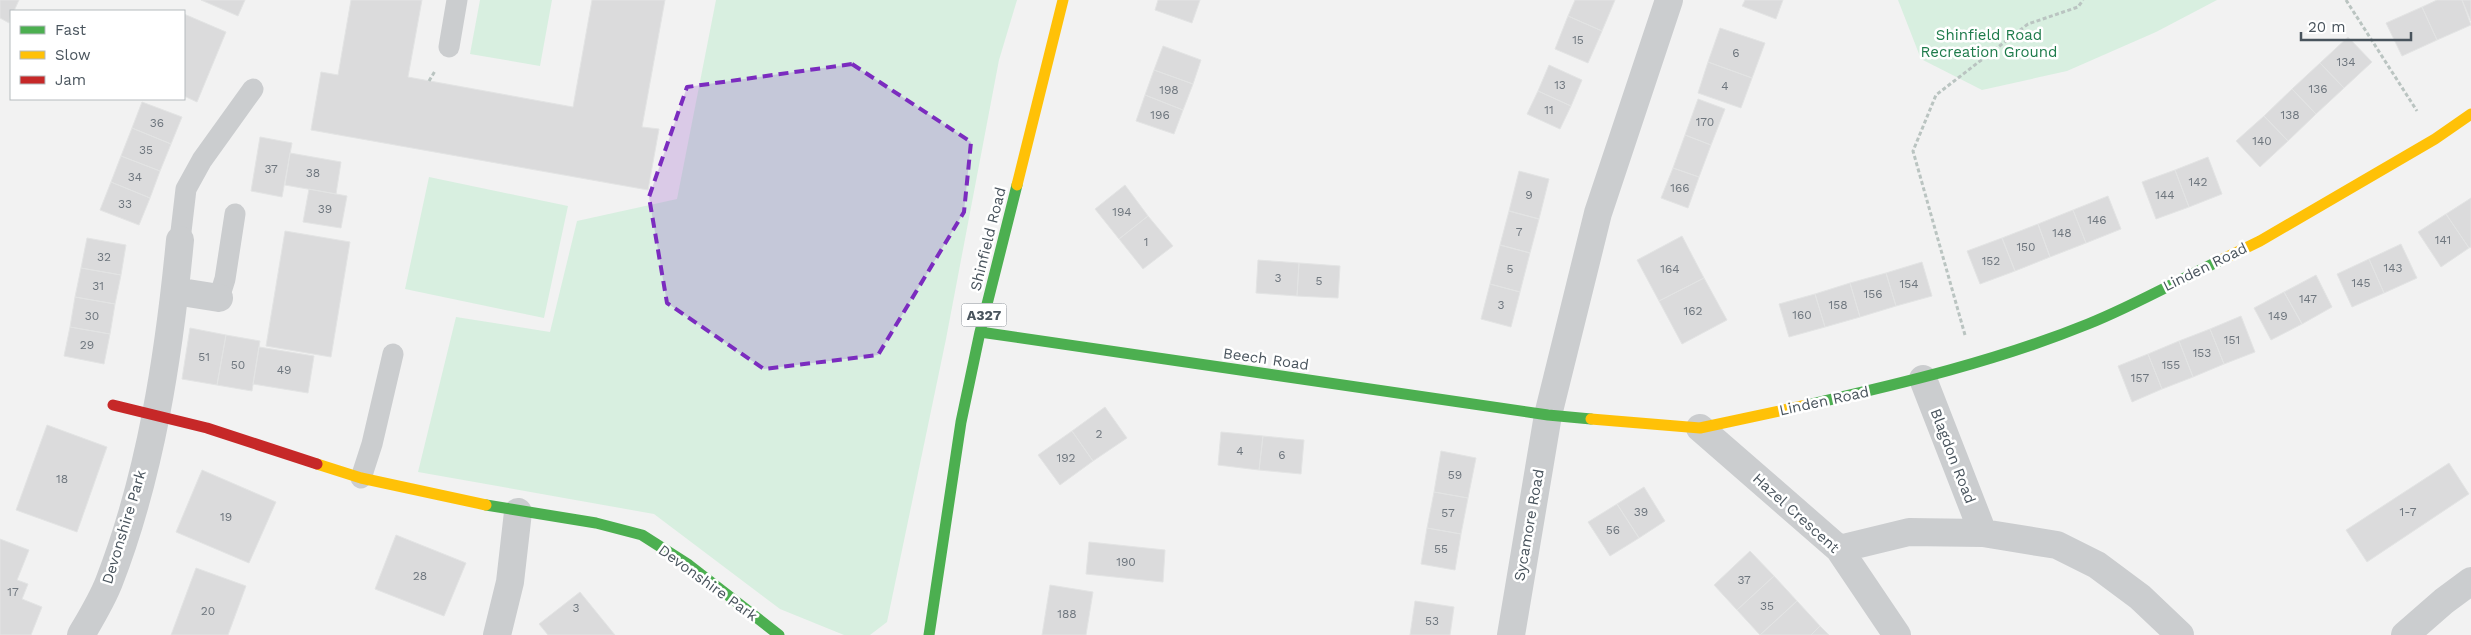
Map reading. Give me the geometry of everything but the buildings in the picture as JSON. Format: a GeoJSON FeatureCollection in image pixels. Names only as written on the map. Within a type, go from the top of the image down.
{"type":"FeatureCollection","features":[{"type":"Feature","properties":{"kind":"street","name":"Shinfield Road"},"geometry":{"type":"LineString","coordinates":[[929,635],[961,422],[980,332],[1063,0]]}},
{"type":"Feature","properties":{"kind":"street"},"geometry":{"type":"LineString","coordinates":[[1548,415],[1598,213],[1669,0]]}},
{"type":"Feature","properties":{"kind":"street","name":"Linden Road"},"geometry":{"type":"LineString","coordinates":[[1548,415],[1700,428],[1924,379],[1974,365],[2089,324],[2260,241],[2435,139],[2471,114]]}},
{"type":"Feature","properties":{"kind":"street","name":"Devonshire Park"},"geometry":{"type":"LineString","coordinates":[[80,635],[109,583],[130,518],[155,415],[175,291],[180,240]]}},
{"type":"Feature","properties":{"kind":"street"},"geometry":{"type":"LineString","coordinates":[[175,291],[218,298]]}},
{"type":"Feature","properties":{"kind":"street","name":"Beech Road"},"geometry":{"type":"LineString","coordinates":[[980,332],[1548,415]]}},
{"type":"Feature","properties":{"kind":"street","name":"Blagdon Road"},"geometry":{"type":"LineString","coordinates":[[1924,379],[1983,533]]}},
{"type":"Feature","properties":{"kind":"street","name":"Devonshire Park"},"geometry":{"type":"LineString","coordinates":[[113,405],[207,428],[361,478],[518,512],[596,522],[642,535],[689,565],[779,635]]}},
{"type":"Feature","properties":{"kind":"street","name":"Sycamore Road"},"geometry":{"type":"LineString","coordinates":[[1511,635],[1548,415]]}},
{"type":"Feature","properties":{"kind":"street","name":"Hazel Crescent"},"geometry":{"type":"LineString","coordinates":[[1700,428],[1839,549],[1896,635]]}},
{"type":"Feature","properties":{"kind":"street"},"geometry":{"type":"LineString","coordinates":[[497,635],[510,582],[518,512]]}},
{"type":"Feature","properties":{"kind":"street"},"geometry":{"type":"LineString","coordinates":[[1839,549],[1909,532],[1983,533],[2057,545],[2097,565],[2140,597],[2180,635]]}},
{"type":"Feature","properties":{"kind":"street"},"geometry":{"type":"LineString","coordinates":[[2406,635],[2444,601],[2471,581]]}},
{"type":"Feature","properties":{"kind":"lane"},"geometry":{"type":"LineString","coordinates":[[449,47],[457,0]]}},
{"type":"Feature","properties":{"kind":"lane","name":"Devonshire Park"},"geometry":{"type":"LineString","coordinates":[[180,240],[186,189],[202,160],[252,89]]}},
{"type":"Feature","properties":{"kind":"lane"},"geometry":{"type":"LineString","coordinates":[[218,298],[225,279],[235,214]]}},
{"type":"Feature","properties":{"kind":"lane"},"geometry":{"type":"LineString","coordinates":[[361,478],[372,444],[394,354]]}},
{"type":"Feature","properties":{"kind":"path"},"geometry":{"type":"LineString","coordinates":[[1974,365],[1913,151],[1936,95],[2028,24],[2078,7],[2083,0]]}},
{"type":"Feature","properties":{"kind":"path"},"geometry":{"type":"LineString","coordinates":[[2346,0],[2435,139]]}},
{"type":"Feature","properties":{"kind":"highlighted area"},"geometry":{"type":"Polygon","coordinates":[[[852,64],[971,142],[964,212],[878,355],[764,369],[667,303],[649,197],[687,87],[852,64]]]}},
{"type":"Feature","properties":{"kind":"green space"},"geometry":{"type":"Polygon","coordinates":[[[480,0],[552,0],[540,66],[470,54],[480,0]]]}},
{"type":"Feature","properties":{"kind":"green space"},"geometry":{"type":"Polygon","coordinates":[[[716,0],[1017,0],[999,60],[946,339],[887,622],[870,635],[844,635],[780,609],[654,514],[418,472],[456,317],[550,332],[577,221],[677,199],[716,0]]]}},
{"type":"Feature","properties":{"kind":"green space","name":"Shinfield Road Recreation Ground"},"geometry":{"type":"Polygon","coordinates":[[[1898,0],[2217,0],[2156,32],[2067,71],[1982,90],[1921,59],[1898,0]]]}},
{"type":"Feature","properties":{"kind":"green space"},"geometry":{"type":"Polygon","coordinates":[[[429,177],[568,206],[544,318],[405,289],[429,177]]]}},
{"type":"Feature","properties":{"kind":"traffic: fast"},"geometry":{"type":"LineString","coordinates":[[929,635],[961,422],[980,332],[1017,185]]}},
{"type":"Feature","properties":{"kind":"traffic: fast"},"geometry":{"type":"LineString","coordinates":[[1807,405],[1949,370],[2054,337],[2122,309],[2221,260]]}},
{"type":"Feature","properties":{"kind":"traffic: fast"},"geometry":{"type":"LineString","coordinates":[[980,332],[1548,415],[1591,419]]}},
{"type":"Feature","properties":{"kind":"traffic: fast"},"geometry":{"type":"LineString","coordinates":[[486,505],[596,523],[642,535],[689,565],[779,635]]}},
{"type":"Feature","properties":{"kind":"traffic: slow"},"geometry":{"type":"LineString","coordinates":[[1017,185],[1063,0]]}},
{"type":"Feature","properties":{"kind":"traffic: slow"},"geometry":{"type":"LineString","coordinates":[[2221,260],[2260,241],[2435,139],[2471,114]]}},
{"type":"Feature","properties":{"kind":"traffic: slow"},"geometry":{"type":"LineString","coordinates":[[1591,419],[1700,428],[1807,405]]}},
{"type":"Feature","properties":{"kind":"traffic: slow"},"geometry":{"type":"LineString","coordinates":[[317,464],[361,478],[486,505]]}},
{"type":"Feature","properties":{"kind":"traffic: jam"},"geometry":{"type":"LineString","coordinates":[[113,405],[207,428],[317,464]]}}]}
